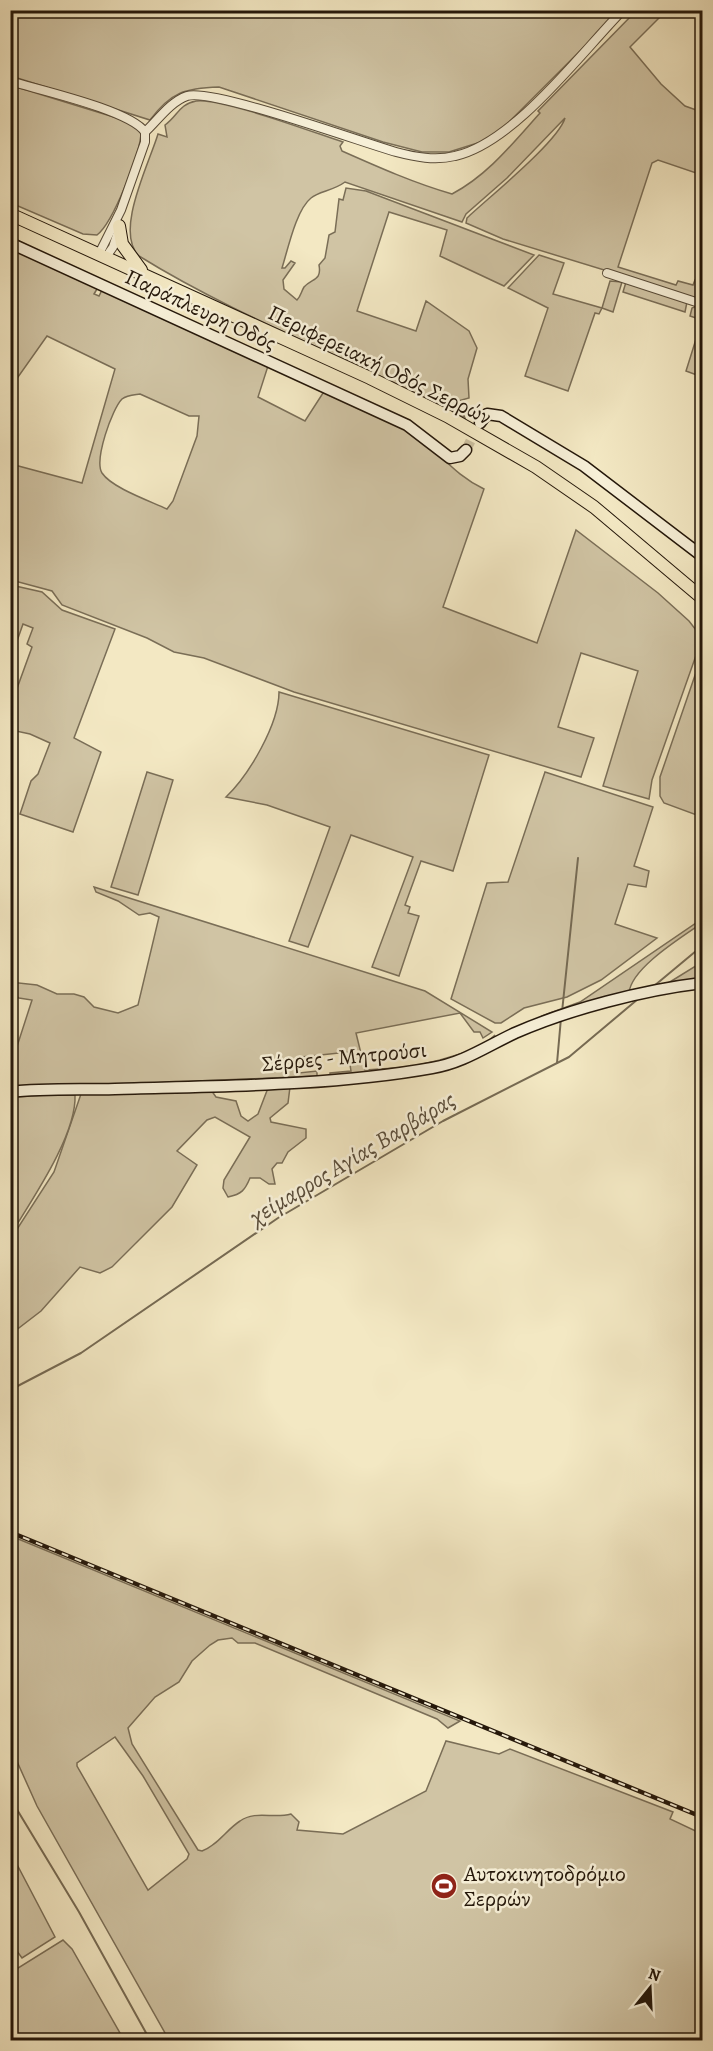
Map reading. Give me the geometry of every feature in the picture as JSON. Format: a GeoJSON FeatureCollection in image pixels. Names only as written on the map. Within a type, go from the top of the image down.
{"type":"FeatureCollection","features":[{"type":"Feature","properties":{"kind":"main road","name":"Περιφερειακή Οδός Σερρών"},"geometry":{"type":"LineString","coordinates":[[10,214],[420,401],[536,467],[594,507],[702,598]]}},
{"type":"Feature","properties":{"kind":"main road"},"geometry":{"type":"LineString","coordinates":[[119,226],[126,252],[149,277]]}},
{"type":"Feature","properties":{"kind":"street"},"geometry":{"type":"LineString","coordinates":[[145,132],[178,101],[198,94],[238,103],[420,158],[454,156],[472,150],[502,134],[623,10]]}},
{"type":"Feature","properties":{"kind":"street"},"geometry":{"type":"LineString","coordinates":[[10,81],[114,112],[134,121],[145,132],[145,142],[103,256]]}},
{"type":"Feature","properties":{"kind":"street"},"geometry":{"type":"LineString","coordinates":[[103,256],[113,247],[121,210]]}},
{"type":"Feature","properties":{"kind":"street","name":"Παράπλευρη Οδός"},"geometry":{"type":"LineString","coordinates":[[10,243],[407,425],[450,458],[460,456],[466,450]]}},
{"type":"Feature","properties":{"kind":"street"},"geometry":{"type":"LineString","coordinates":[[607,273],[702,304]]}},
{"type":"Feature","properties":{"kind":"street"},"geometry":{"type":"LineString","coordinates":[[480,423],[487,414],[501,416],[584,466],[702,556]]}},
{"type":"Feature","properties":{"kind":"street","name":"Σέρρες - Μητρούσι"},"geometry":{"type":"LineString","coordinates":[[10,1092],[249,1084],[407,1072],[458,1062],[545,1021],[664,987],[702,983]]}},
{"type":"Feature","properties":{"kind":"shaded area"},"geometry":{"type":"Polygon","coordinates":[[[667,10],[630,47],[661,84],[685,106],[702,112],[702,175],[658,160],[652,163],[618,267],[676,285],[678,281],[693,285],[695,280],[702,282],[702,300],[503,239],[466,223],[467,218],[550,141],[565,118],[507,178],[466,214],[462,222],[345,182],[314,196],[301,211],[282,268],[285,268],[291,261],[295,263],[283,280],[284,289],[297,300],[304,287],[318,277],[319,265],[325,258],[329,235],[335,232],[339,199],[343,200],[346,188],[366,191],[534,255],[504,286],[440,256],[447,230],[389,212],[357,311],[416,331],[426,301],[469,331],[477,348],[468,379],[469,398],[458,401],[465,418],[218,300],[139,256],[132,245],[130,231],[136,197],[158,134],[167,137],[165,125],[190,103],[208,101],[225,104],[343,142],[340,146],[342,151],[410,180],[452,194],[477,178],[499,158],[540,113],[538,111],[636,11],[667,10]]]}},
{"type":"Feature","properties":{"kind":"shaded area"},"geometry":{"type":"Polygon","coordinates":[[[10,11],[620,11],[502,129],[484,141],[449,152],[422,152],[383,142],[219,87],[180,93],[165,103],[150,120],[11,76],[10,11]]]}},
{"type":"Feature","properties":{"kind":"shaded area"},"geometry":{"type":"Polygon","coordinates":[[[10,85],[130,122],[141,132],[140,142],[125,186],[111,217],[97,235],[83,234],[11,203],[10,85]]]}},
{"type":"Feature","properties":{"kind":"shaded area"},"geometry":{"type":"Polygon","coordinates":[[[10,248],[93,285],[97,289],[94,294],[99,296],[102,290],[268,366],[258,397],[305,421],[323,393],[326,393],[410,431],[454,469],[484,489],[443,607],[537,643],[576,530],[658,593],[696,630],[699,647],[652,780],[649,799],[603,786],[638,671],[581,653],[558,727],[594,738],[581,777],[294,692],[204,658],[174,652],[147,638],[62,605],[52,591],[11,580],[11,464],[82,483],[115,369],[47,336],[11,387],[10,248]],[[140,394],[122,399],[105,435],[100,457],[102,473],[122,489],[167,509],[173,501],[197,436],[199,416],[189,416],[140,394]]]}},
{"type":"Feature","properties":{"kind":"shaded area"},"geometry":{"type":"Polygon","coordinates":[[[539,255],[564,263],[553,294],[602,308],[599,314],[595,313],[568,391],[525,376],[548,308],[508,288],[539,255]]]}},
{"type":"Feature","properties":{"kind":"shaded area"},"geometry":{"type":"Polygon","coordinates":[[[610,281],[622,282],[613,312],[602,308],[610,281]]]}},
{"type":"Feature","properties":{"kind":"shaded area"},"geometry":{"type":"Polygon","coordinates":[[[626,282],[687,302],[685,312],[623,292],[626,282]]]}},
{"type":"Feature","properties":{"kind":"shaded area"},"geometry":{"type":"Polygon","coordinates":[[[697,306],[702,308],[702,320],[690,316],[692,308],[697,306]]]}},
{"type":"Feature","properties":{"kind":"shaded area"},"geometry":{"type":"Polygon","coordinates":[[[702,320],[702,377],[686,371],[702,320]]]}},
{"type":"Feature","properties":{"kind":"shaded area"},"geometry":{"type":"Polygon","coordinates":[[[11,585],[42,592],[62,610],[115,629],[74,738],[101,752],[73,832],[20,814],[31,781],[38,774],[50,743],[30,734],[11,730],[11,705],[32,647],[27,644],[33,628],[23,624],[11,658],[11,585]]]}},
{"type":"Feature","properties":{"kind":"shaded area"},"geometry":{"type":"Polygon","coordinates":[[[702,655],[702,817],[664,803],[660,796],[660,777],[702,655]]]}},
{"type":"Feature","properties":{"kind":"shaded area"},"geometry":{"type":"Polygon","coordinates":[[[279,692],[489,755],[453,871],[421,861],[405,905],[410,907],[408,913],[419,916],[399,976],[372,967],[413,857],[351,835],[308,947],[289,941],[330,827],[267,805],[226,797],[244,776],[261,748],[274,719],[279,692]]]}},
{"type":"Feature","properties":{"kind":"shaded area"},"geometry":{"type":"Polygon","coordinates":[[[147,772],[173,780],[138,895],[111,887],[147,772]]]}},
{"type":"Feature","properties":{"kind":"shaded area"},"geometry":{"type":"Polygon","coordinates":[[[545,772],[653,807],[634,866],[649,871],[646,887],[628,884],[615,924],[657,938],[601,980],[567,997],[524,1008],[501,1023],[495,1023],[451,999],[487,883],[508,882],[545,772]]]}},
{"type":"Feature","properties":{"kind":"shaded area"},"geometry":{"type":"Polygon","coordinates":[[[94,887],[425,991],[492,1032],[483,1038],[480,1032],[474,1032],[460,1013],[356,1033],[365,1070],[410,1067],[440,1060],[480,1048],[495,1035],[484,1046],[467,1055],[444,1062],[419,1067],[368,1073],[330,1075],[330,1073],[351,1071],[348,1052],[302,1057],[299,1073],[317,1071],[317,1076],[11,1089],[11,1065],[32,1000],[19,998],[11,993],[10,982],[37,985],[57,994],[74,994],[84,997],[94,1007],[118,1013],[138,1005],[159,917],[150,913],[139,915],[118,901],[96,892],[94,887]]]}},
{"type":"Feature","properties":{"kind":"shaded area"},"geometry":{"type":"Polygon","coordinates":[[[702,919],[702,923],[659,954],[638,973],[629,993],[528,1025],[542,1016],[580,1002],[702,919]]]}},
{"type":"Feature","properties":{"kind":"shaded area"},"geometry":{"type":"Polygon","coordinates":[[[702,962],[702,981],[665,985],[702,962]]]}},
{"type":"Feature","properties":{"kind":"shaded area"},"geometry":{"type":"Polygon","coordinates":[[[290,1087],[288,1103],[270,1118],[271,1122],[306,1129],[306,1138],[288,1152],[282,1163],[277,1163],[272,1169],[275,1184],[269,1184],[260,1178],[250,1178],[242,1191],[228,1197],[223,1188],[224,1180],[250,1137],[215,1117],[207,1120],[177,1151],[197,1165],[172,1207],[112,1267],[100,1273],[80,1267],[41,1311],[11,1334],[10,1240],[54,1172],[81,1094],[211,1090],[216,1097],[236,1101],[241,1116],[248,1121],[258,1114],[268,1088],[290,1087]]]}},
{"type":"Feature","properties":{"kind":"shaded area"},"geometry":{"type":"Polygon","coordinates":[[[75,1095],[74,1111],[61,1148],[41,1186],[11,1234],[10,1111],[15,1097],[75,1095]]]}},
{"type":"Feature","properties":{"kind":"shaded area","name":"Αυτοκινητοδρόμιο Σερρών"},"geometry":{"type":"Polygon","coordinates":[[[11,1536],[460,1721],[448,1728],[437,1719],[255,1643],[238,1643],[232,1638],[218,1640],[192,1661],[179,1682],[155,1697],[128,1728],[132,1744],[198,1850],[202,1851],[213,1845],[240,1821],[258,1815],[291,1814],[299,1822],[297,1830],[343,1834],[426,1791],[446,1741],[499,1754],[510,1749],[673,1812],[670,1819],[702,1834],[702,2040],[169,2040],[37,1806],[11,1748],[11,1536]],[[115,1737],[77,1763],[148,1890],[187,1859],[189,1854],[143,1776],[115,1737]]]}},
{"type":"Feature","properties":{"kind":"shaded area"},"geometry":{"type":"Polygon","coordinates":[[[11,1853],[55,1937],[22,1958],[11,1943],[11,1853]]]}},
{"type":"Feature","properties":{"kind":"shaded area"},"geometry":{"type":"Polygon","coordinates":[[[63,1940],[72,1949],[124,2040],[11,2040],[13,1976],[18,1968],[63,1940]]]}},
{"type":"Feature","properties":{"kind":"waterway"},"geometry":{"type":"LineString","coordinates":[[562,1012],[578,858]]}},
{"type":"Feature","properties":{"kind":"waterway","name":"χείμαρρος Αγίας Βαρβάρας"},"geometry":{"type":"LineString","coordinates":[[654,986],[702,946]]}},
{"type":"Feature","properties":{"kind":"waterway","name":"χείμαρρος Αγίας Βαρβάρας"},"geometry":{"type":"LineString","coordinates":[[10,1390],[81,1353],[278,1218],[443,1121],[569,1057],[638,999]]}},
{"type":"Feature","properties":{"kind":"waterway"},"geometry":{"type":"LineString","coordinates":[[557,1063],[561,1018]]}},
{"type":"Feature","properties":{"kind":"waterway","name":"χείμαρρος Αγίας Βαρβάρας"},"geometry":{"type":"LineString","coordinates":[[10,1798],[79,1912],[150,2040]]}},
{"type":"Feature","properties":{"kind":"tunnel"},"geometry":{"type":"LineString","coordinates":[[466,450],[478,426]]}},
{"type":"Feature","properties":{"kind":"railway"},"geometry":{"type":"LineString","coordinates":[[10,1532],[702,1817]]}},
{"type":"Feature","properties":{"kind":"place","name":"Αυτοκινητοδρόμιο Σερρών"},"geometry":{"type":"Point","coordinates":[444,1886]}}]}
